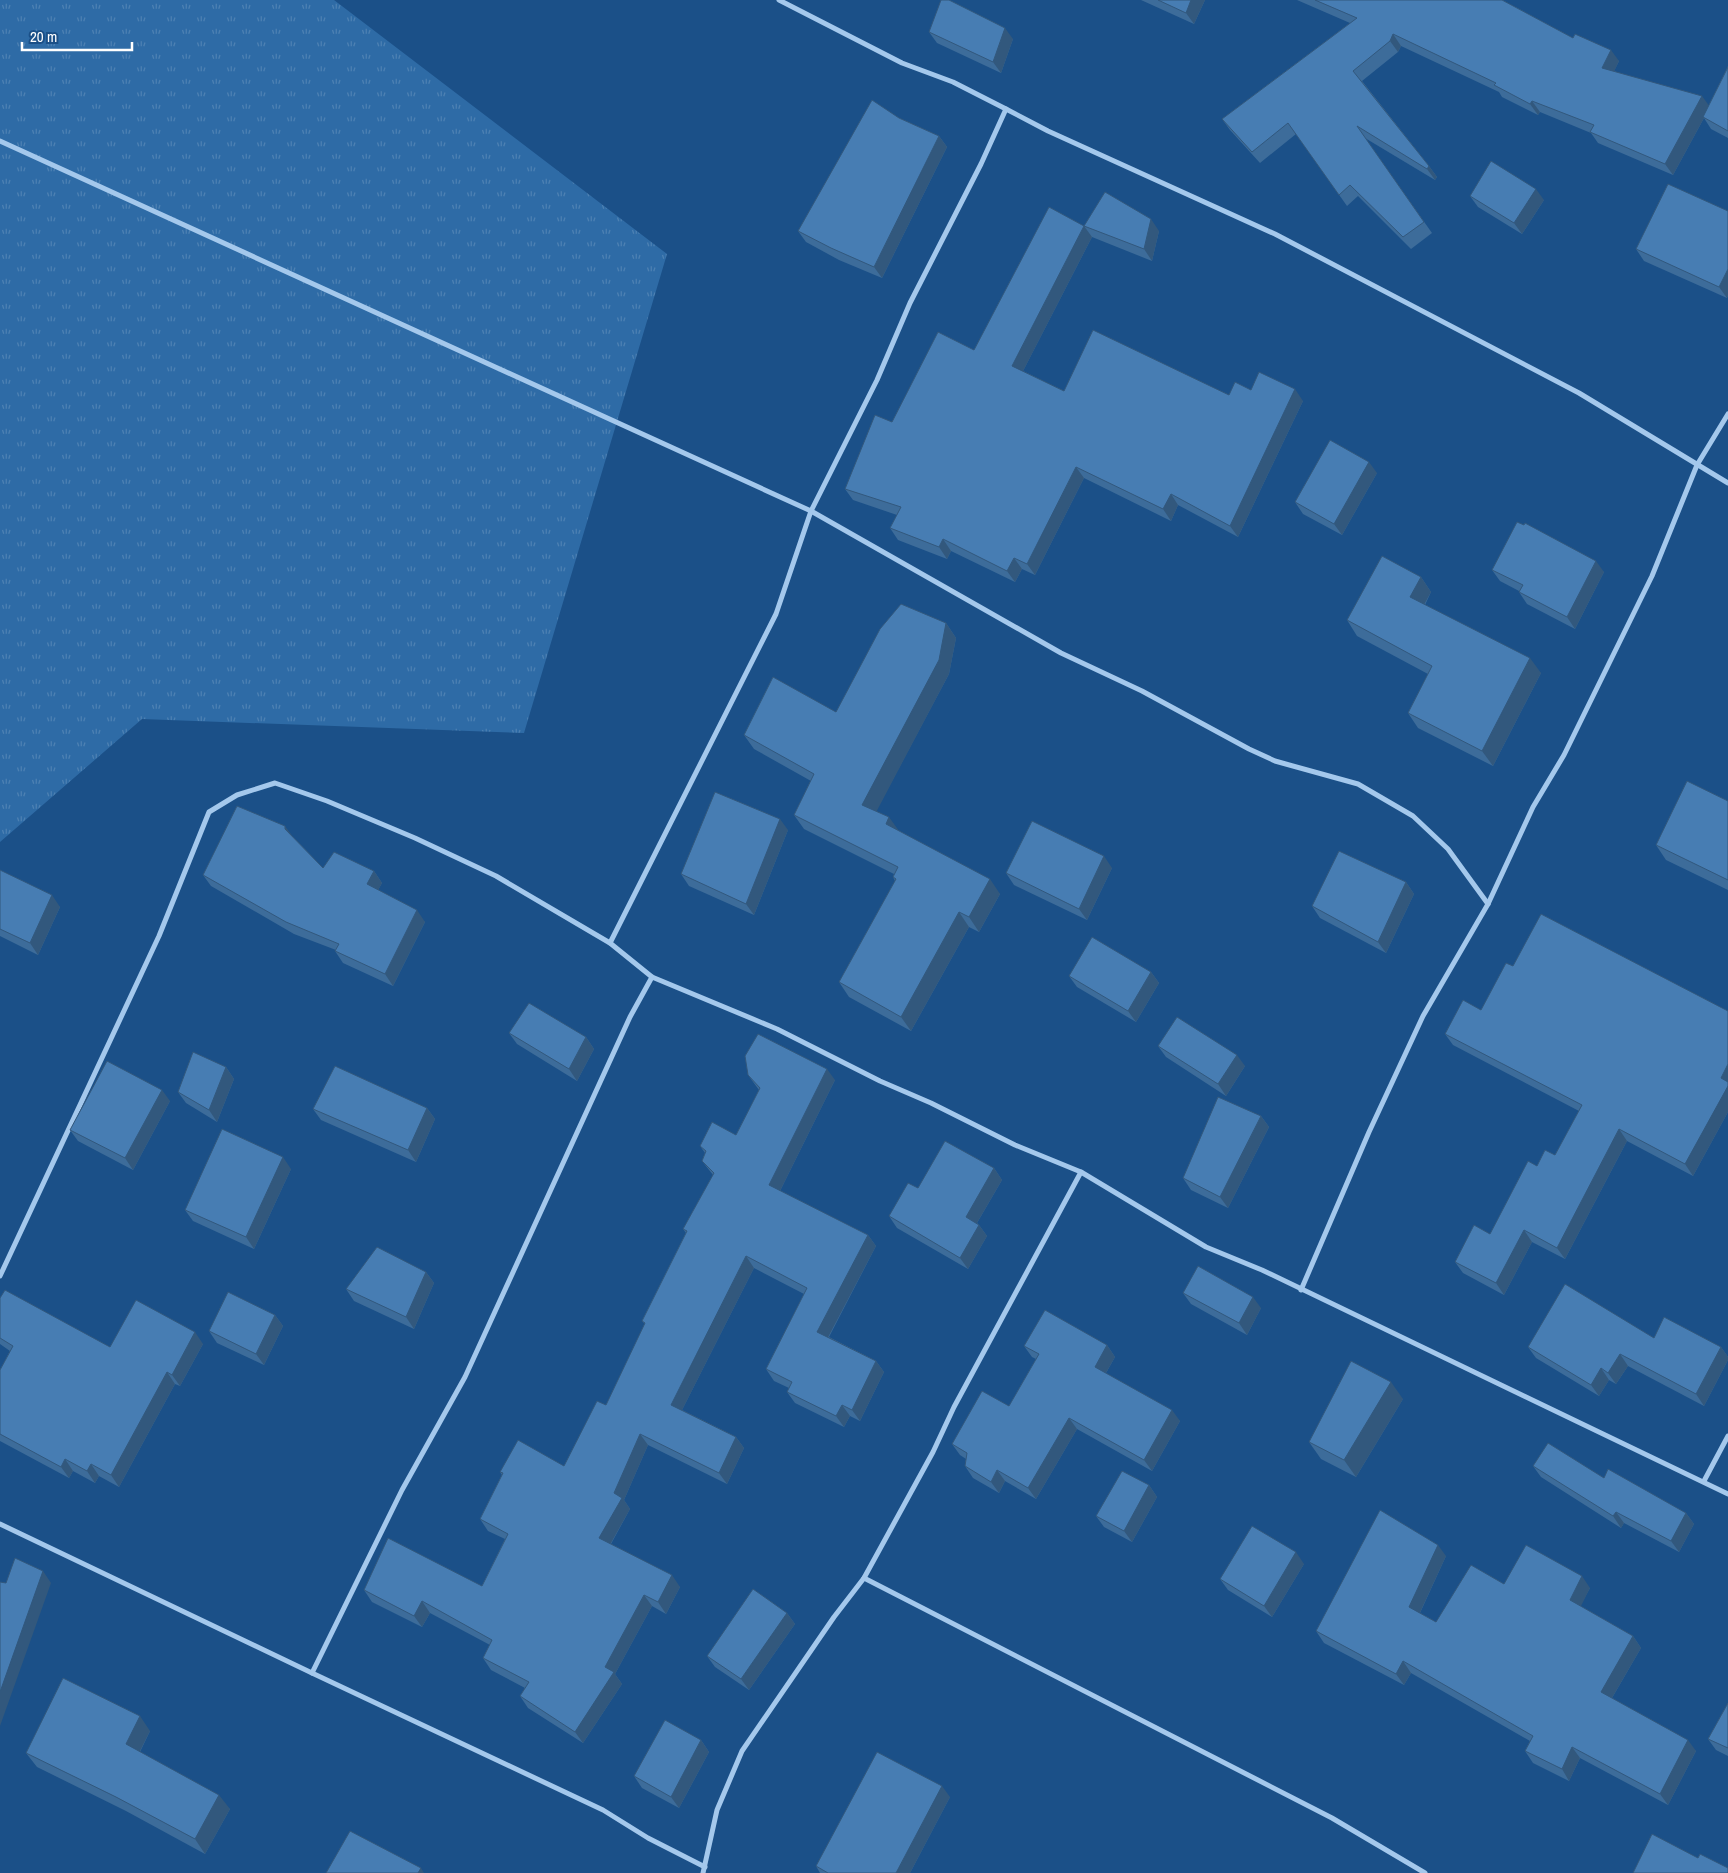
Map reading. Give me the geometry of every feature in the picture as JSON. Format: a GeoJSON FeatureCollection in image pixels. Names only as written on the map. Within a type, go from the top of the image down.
{"type":"FeatureCollection","features":[{"type":"Feature","properties":{"kind":"street"},"geometry":{"type":"LineString","coordinates":[[779,0],[902,63],[953,82],[1048,131],[1284,238],[1579,393],[1728,483]]}},
{"type":"Feature","properties":{"kind":"street"},"geometry":{"type":"LineString","coordinates":[[610,943],[776,614],[811,511],[877,380],[910,303],[981,164],[1006,109]]}},
{"type":"Feature","properties":{"kind":"street"},"geometry":{"type":"LineString","coordinates":[[0,141],[811,511],[1061,653],[1142,691],[1249,749],[1275,761],[1358,784],[1413,816],[1448,849],[1488,904]]}},
{"type":"Feature","properties":{"kind":"street"},"geometry":{"type":"LineString","coordinates":[[1300,1290],[1369,1132],[1423,1016],[1488,904],[1522,830],[1564,755],[1652,576],[1697,466],[1728,414]]}},
{"type":"Feature","properties":{"kind":"street"},"geometry":{"type":"LineString","coordinates":[[0,1276],[159,936],[209,812],[237,795],[275,783],[327,801],[415,838],[496,876],[610,943],[652,977],[777,1028],[880,1081],[931,1103],[1015,1145],[1080,1172],[1206,1247],[1262,1270],[1300,1290],[1728,1494]]}},
{"type":"Feature","properties":{"kind":"street"},"geometry":{"type":"LineString","coordinates":[[312,1673],[402,1490],[465,1377],[630,1017],[652,977]]}},
{"type":"Feature","properties":{"kind":"street"},"geometry":{"type":"LineString","coordinates":[[0,1524],[603,1810],[704,1870],[717,1810],[742,1751],[834,1617],[864,1578],[933,1452],[954,1407],[1080,1172]]}},
{"type":"Feature","properties":{"kind":"street"},"geometry":{"type":"LineString","coordinates":[[1704,1481],[1728,1436]]}},
{"type":"Feature","properties":{"kind":"street"},"geometry":{"type":"LineString","coordinates":[[864,1578],[1332,1818],[1425,1873]]}},
{"type":"Feature","properties":{"kind":"green space"},"geometry":{"type":"Polygon","coordinates":[[[0,0],[334,0],[667,254],[524,733],[142,719],[0,842],[0,0]]]}},
{"type":"Feature","properties":{"kind":"building"},"geometry":{"type":"Polygon","coordinates":[[[941,0],[949,0],[1005,28],[993,62],[929,32],[941,0]]]}},
{"type":"Feature","properties":{"kind":"building"},"geometry":{"type":"Polygon","coordinates":[[[1158,0],[1191,0],[1186,13],[1158,0]]]}},
{"type":"Feature","properties":{"kind":"building"},"geometry":{"type":"Polygon","coordinates":[[[1315,0],[1502,0],[1573,38],[1575,34],[1611,50],[1602,68],[1702,96],[1665,164],[1590,132],[1594,125],[1532,101],[1530,104],[1494,85],[1496,83],[1393,34],[1390,41],[1353,71],[1429,166],[1427,169],[1357,126],[1424,222],[1403,237],[1350,185],[1339,195],[1288,123],[1252,152],[1222,119],[1357,18],[1315,0]]]}},
{"type":"Feature","properties":{"kind":"building"},"geometry":{"type":"Polygon","coordinates":[[[1728,67],[1728,131],[1703,117],[1728,67]]]}},
{"type":"Feature","properties":{"kind":"building"},"geometry":{"type":"Polygon","coordinates":[[[872,100],[899,118],[939,136],[874,267],[798,231],[872,100]]]}},
{"type":"Feature","properties":{"kind":"building"},"geometry":{"type":"Polygon","coordinates":[[[1491,161],[1536,189],[1514,223],[1470,196],[1491,161]]]}},
{"type":"Feature","properties":{"kind":"building"},"geometry":{"type":"Polygon","coordinates":[[[1668,184],[1728,211],[1728,269],[1719,287],[1636,249],[1668,184]]]}},
{"type":"Feature","properties":{"kind":"building"},"geometry":{"type":"Polygon","coordinates":[[[1105,192],[1151,219],[1144,249],[1084,226],[1105,192]]]}},
{"type":"Feature","properties":{"kind":"building"},"geometry":{"type":"Polygon","coordinates":[[[1049,207],[1084,226],[1012,366],[1064,391],[1093,330],[1229,395],[1235,382],[1251,390],[1259,372],[1295,389],[1230,526],[1171,494],[1163,509],[1076,467],[1027,564],[1014,558],[1007,571],[943,539],[939,547],[890,528],[901,507],[845,489],[875,415],[892,422],[938,332],[974,350],[1049,207]]]}},
{"type":"Feature","properties":{"kind":"building"},"geometry":{"type":"Polygon","coordinates":[[[1330,440],[1369,462],[1334,524],[1295,502],[1330,440]]]}},
{"type":"Feature","properties":{"kind":"building"},"geometry":{"type":"Polygon","coordinates":[[[1517,522],[1524,525],[1525,523],[1596,561],[1567,617],[1519,592],[1523,585],[1492,570],[1517,522]]]}},
{"type":"Feature","properties":{"kind":"building"},"geometry":{"type":"Polygon","coordinates":[[[1382,556],[1421,577],[1410,597],[1530,658],[1482,751],[1408,713],[1432,666],[1347,620],[1382,556]]]}},
{"type":"Feature","properties":{"kind":"building"},"geometry":{"type":"Polygon","coordinates":[[[901,604],[946,623],[939,660],[862,805],[889,817],[886,824],[990,879],[969,917],[959,912],[901,1017],[839,982],[896,879],[893,877],[898,867],[794,815],[814,774],[744,735],[773,677],[836,712],[880,629],[901,604]]]}},
{"type":"Feature","properties":{"kind":"building"},"geometry":{"type":"Polygon","coordinates":[[[1687,781],[1728,801],[1728,880],[1656,845],[1687,781]]]}},
{"type":"Feature","properties":{"kind":"building"},"geometry":{"type":"Polygon","coordinates":[[[715,792],[780,819],[746,904],[681,874],[715,792]]]}},
{"type":"Feature","properties":{"kind":"building"},"geometry":{"type":"Polygon","coordinates":[[[237,806],[285,826],[285,829],[323,868],[334,852],[374,871],[367,884],[417,910],[385,974],[335,951],[339,944],[286,922],[203,875],[237,806]]]}},
{"type":"Feature","properties":{"kind":"building"},"geometry":{"type":"Polygon","coordinates":[[[1032,821],[1104,856],[1079,909],[1006,873],[1032,821]]]}},
{"type":"Feature","properties":{"kind":"building"},"geometry":{"type":"Polygon","coordinates":[[[1339,851],[1406,882],[1378,942],[1312,906],[1339,851]]]}},
{"type":"Feature","properties":{"kind":"building"},"geometry":{"type":"Polygon","coordinates":[[[0,870],[52,895],[30,943],[0,929],[0,870]]]}},
{"type":"Feature","properties":{"kind":"building"},"geometry":{"type":"Polygon","coordinates":[[[1541,914],[1728,1011],[1728,1064],[1721,1078],[1728,1082],[1728,1086],[1685,1164],[1619,1129],[1557,1248],[1524,1230],[1496,1283],[1455,1262],[1474,1225],[1490,1234],[1528,1161],[1537,1166],[1545,1150],[1555,1155],[1582,1105],[1445,1034],[1463,1000],[1481,1010],[1506,963],[1513,966],[1541,914]]]}},
{"type":"Feature","properties":{"kind":"building"},"geometry":{"type":"Polygon","coordinates":[[[1092,937],[1151,972],[1128,1011],[1069,976],[1092,937]]]}},
{"type":"Feature","properties":{"kind":"building"},"geometry":{"type":"Polygon","coordinates":[[[529,1003],[586,1037],[569,1069],[509,1033],[529,1003]]]}},
{"type":"Feature","properties":{"kind":"building"},"geometry":{"type":"Polygon","coordinates":[[[1177,1017],[1237,1055],[1218,1084],[1158,1046],[1177,1017]]]}},
{"type":"Feature","properties":{"kind":"building"},"geometry":{"type":"Polygon","coordinates":[[[758,1034],[827,1069],[769,1185],[868,1235],[817,1332],[876,1361],[852,1410],[842,1405],[836,1416],[787,1392],[792,1382],[766,1369],[807,1288],[746,1256],[671,1405],[736,1437],[719,1473],[640,1434],[614,1493],[622,1498],[599,1538],[672,1575],[658,1602],[644,1595],[605,1667],[614,1672],[575,1732],[520,1696],[529,1682],[483,1658],[492,1640],[422,1601],[414,1616],[364,1590],[388,1538],[482,1586],[508,1534],[480,1519],[503,1473],[500,1472],[518,1440],[564,1466],[597,1401],[606,1405],[645,1323],[642,1321],[687,1231],[683,1229],[714,1173],[702,1161],[706,1151],[700,1146],[712,1122],[736,1135],[760,1088],[748,1075],[745,1056],[758,1034]]]}},
{"type":"Feature","properties":{"kind":"building"},"geometry":{"type":"Polygon","coordinates":[[[193,1052],[226,1067],[209,1110],[178,1092],[193,1052]]]}},
{"type":"Feature","properties":{"kind":"building"},"geometry":{"type":"Polygon","coordinates":[[[107,1061],[162,1090],[125,1158],[70,1130],[107,1061]]]}},
{"type":"Feature","properties":{"kind":"building"},"geometry":{"type":"Polygon","coordinates":[[[335,1066],[427,1108],[408,1150],[313,1109],[335,1066]]]}},
{"type":"Feature","properties":{"kind":"building"},"geometry":{"type":"Polygon","coordinates":[[[1218,1097],[1261,1116],[1220,1197],[1183,1178],[1218,1097]]]}},
{"type":"Feature","properties":{"kind":"building"},"geometry":{"type":"Polygon","coordinates":[[[222,1129],[283,1157],[246,1237],[185,1210],[222,1129]]]}},
{"type":"Feature","properties":{"kind":"building"},"geometry":{"type":"Polygon","coordinates":[[[945,1141],[994,1168],[966,1217],[979,1225],[960,1258],[889,1216],[908,1183],[918,1188],[945,1141]]]}},
{"type":"Feature","properties":{"kind":"building"},"geometry":{"type":"Polygon","coordinates":[[[377,1247],[426,1272],[406,1317],[346,1289],[377,1247]]]}},
{"type":"Feature","properties":{"kind":"building"},"geometry":{"type":"Polygon","coordinates":[[[1198,1266],[1253,1297],[1239,1323],[1183,1293],[1198,1266]]]}},
{"type":"Feature","properties":{"kind":"building"},"geometry":{"type":"Polygon","coordinates":[[[1565,1284],[1654,1338],[1664,1317],[1721,1347],[1696,1394],[1620,1354],[1608,1373],[1601,1368],[1591,1385],[1528,1347],[1565,1284]]]}},
{"type":"Feature","properties":{"kind":"building"},"geometry":{"type":"Polygon","coordinates":[[[5,1290],[110,1347],[136,1300],[195,1332],[172,1375],[167,1372],[111,1475],[91,1464],[87,1471],[65,1459],[61,1467],[0,1434],[0,1370],[13,1346],[0,1338],[0,1298],[5,1290]]]}},
{"type":"Feature","properties":{"kind":"building"},"geometry":{"type":"Polygon","coordinates":[[[228,1292],[275,1315],[256,1354],[209,1331],[228,1292]]]}},
{"type":"Feature","properties":{"kind":"building"},"geometry":{"type":"Polygon","coordinates":[[[1045,1310],[1107,1345],[1095,1367],[1172,1410],[1144,1460],[1069,1418],[1028,1488],[997,1470],[991,1482],[965,1466],[967,1453],[952,1444],[982,1391],[1009,1406],[1039,1354],[1024,1346],[1045,1310]]]}},
{"type":"Feature","properties":{"kind":"building"},"geometry":{"type":"Polygon","coordinates":[[[1351,1361],[1391,1382],[1344,1460],[1309,1442],[1351,1361]]]}},
{"type":"Feature","properties":{"kind":"building"},"geometry":{"type":"Polygon","coordinates":[[[1548,1443],[1604,1478],[1608,1469],[1686,1513],[1671,1541],[1616,1512],[1613,1516],[1533,1466],[1548,1443]]]}},
{"type":"Feature","properties":{"kind":"building"},"geometry":{"type":"Polygon","coordinates":[[[1122,1471],[1149,1485],[1124,1531],[1096,1516],[1122,1471]]]}},
{"type":"Feature","properties":{"kind":"building"},"geometry":{"type":"Polygon","coordinates":[[[1380,1510],[1438,1545],[1409,1607],[1436,1622],[1471,1565],[1504,1584],[1526,1545],[1582,1576],[1570,1600],[1633,1636],[1601,1692],[1688,1740],[1660,1794],[1572,1747],[1562,1769],[1525,1751],[1533,1736],[1403,1661],[1396,1674],[1316,1631],[1380,1510]]]}},
{"type":"Feature","properties":{"kind":"building"},"geometry":{"type":"Polygon","coordinates":[[[1252,1526],[1296,1552],[1264,1606],[1220,1579],[1252,1526]]]}},
{"type":"Feature","properties":{"kind":"building"},"geometry":{"type":"Polygon","coordinates":[[[15,1558],[43,1571],[0,1692],[0,1582],[6,1583],[15,1558]]]}},
{"type":"Feature","properties":{"kind":"building"},"geometry":{"type":"Polygon","coordinates":[[[753,1589],[787,1613],[741,1679],[707,1656],[753,1589]]]}},
{"type":"Feature","properties":{"kind":"building"},"geometry":{"type":"Polygon","coordinates":[[[63,1678],[140,1716],[126,1744],[219,1795],[195,1839],[116,1797],[26,1753],[63,1678]]]}},
{"type":"Feature","properties":{"kind":"building"},"geometry":{"type":"Polygon","coordinates":[[[1728,1703],[1728,1748],[1708,1739],[1728,1703]]]}},
{"type":"Feature","properties":{"kind":"building"},"geometry":{"type":"Polygon","coordinates":[[[665,1720],[701,1740],[671,1797],[634,1776],[665,1720]]]}},
{"type":"Feature","properties":{"kind":"building"},"geometry":{"type":"Polygon","coordinates":[[[877,1752],[942,1786],[896,1873],[828,1873],[816,1866],[877,1752]]]}},
{"type":"Feature","properties":{"kind":"building"},"geometry":{"type":"Polygon","coordinates":[[[350,1831],[421,1868],[418,1873],[326,1873],[350,1831]]]}},
{"type":"Feature","properties":{"kind":"building"},"geometry":{"type":"Polygon","coordinates":[[[1652,1834],[1698,1858],[1700,1854],[1728,1868],[1728,1873],[1633,1873],[1652,1834]]]}}]}
